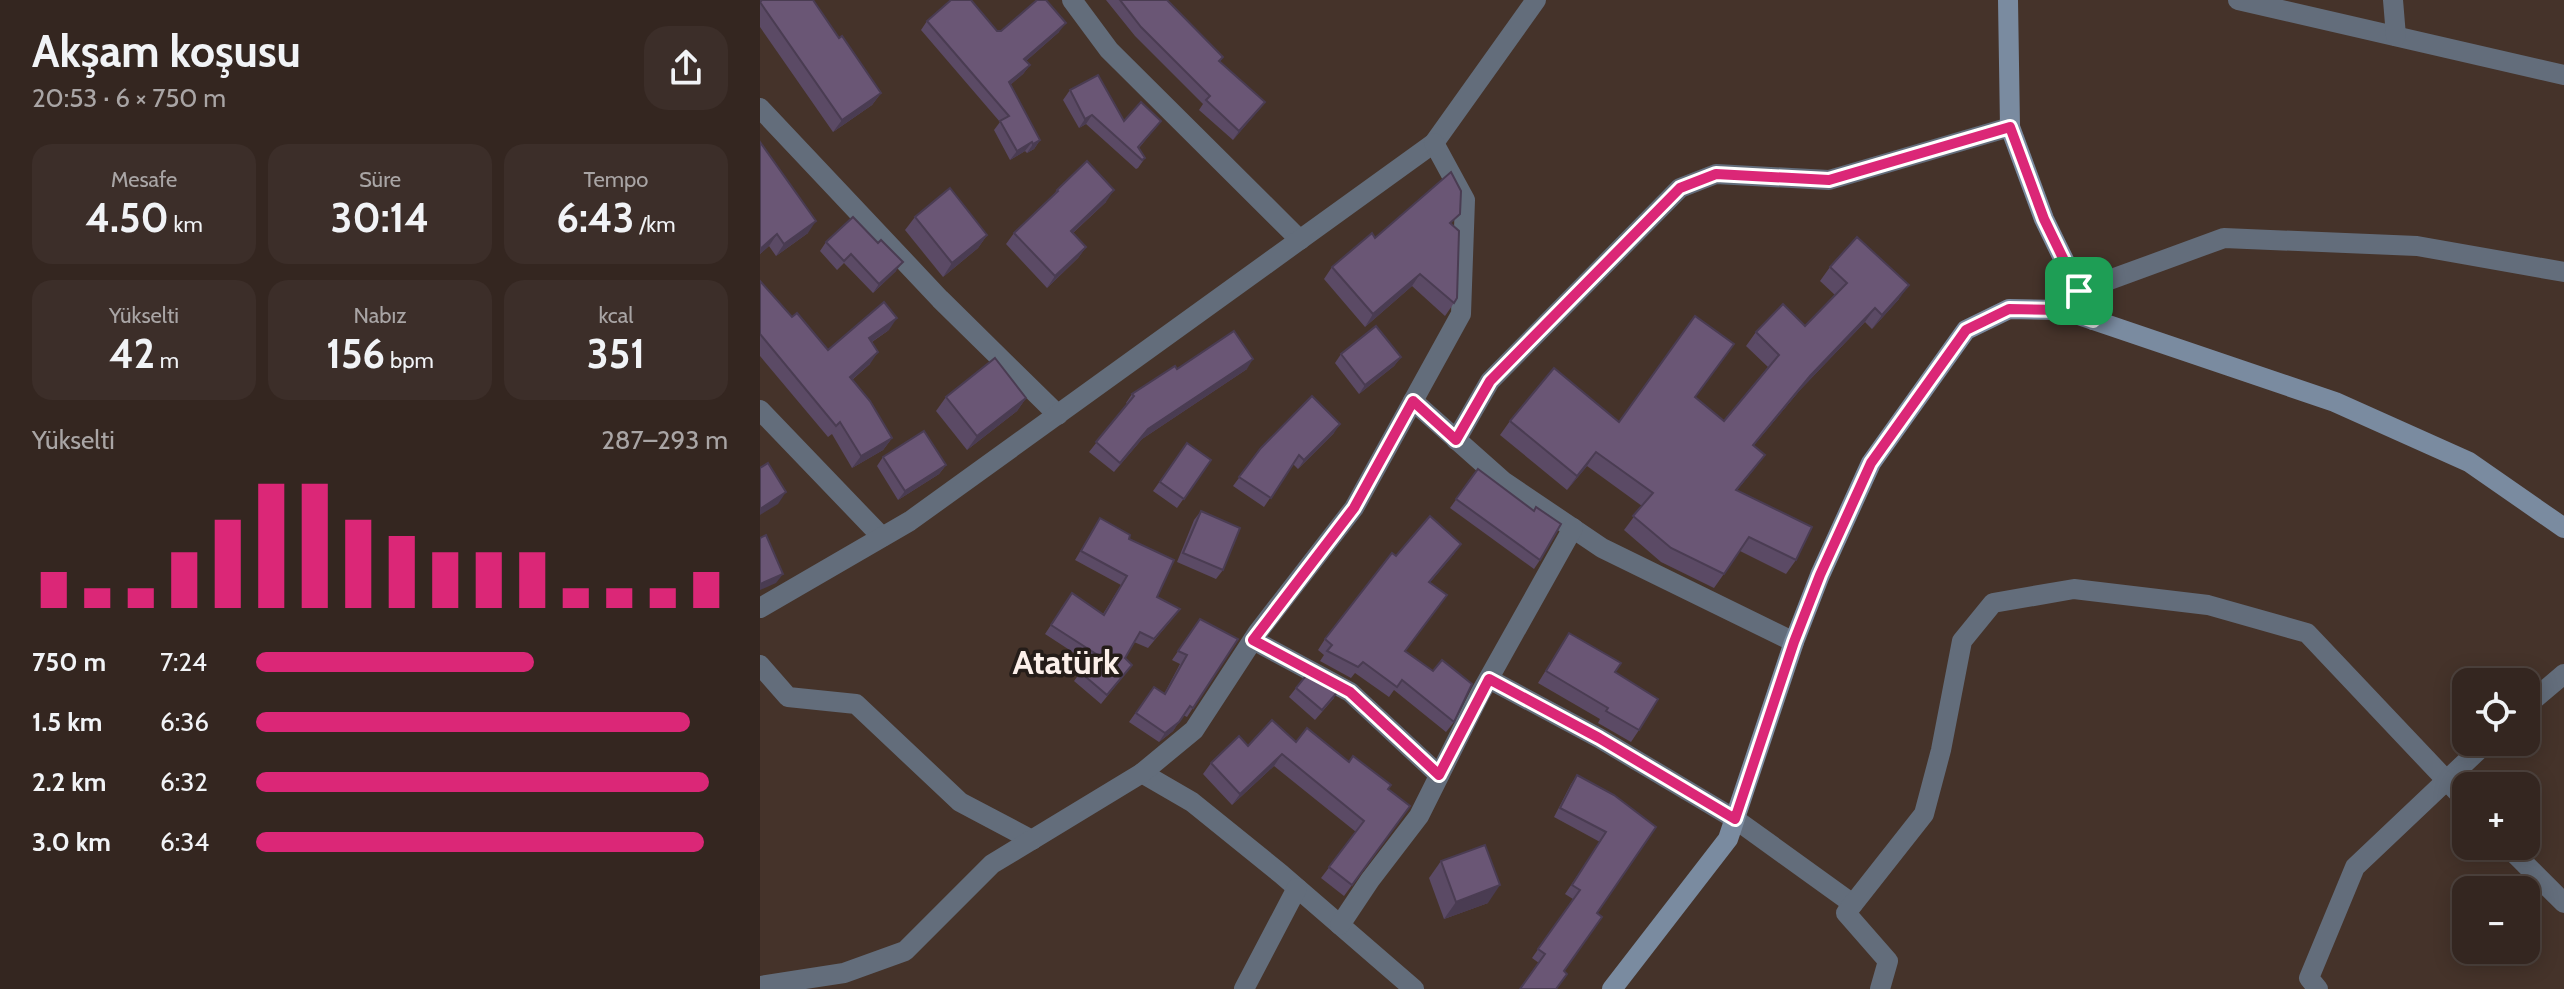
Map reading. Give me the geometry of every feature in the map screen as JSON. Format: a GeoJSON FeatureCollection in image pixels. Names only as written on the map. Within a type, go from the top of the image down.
{"type":"FeatureCollection","features":[{"type":"Feature","properties":{"kind":"main road"},"geometry":{"type":"LineString","coordinates":[[2008,0],[2010,127],[2044,219],[2093,320]]}},
{"type":"Feature","properties":{"kind":"main road"},"geometry":{"type":"LineString","coordinates":[[1612,989],[1728,839],[1794,642],[1820,575],[1871,463],[1966,330],[2009,309],[2064,310],[2335,402],[2469,462],[2564,528]]}},
{"type":"Feature","properties":{"kind":"street"},"geometry":{"type":"LineString","coordinates":[[1072,0],[1109,50],[1300,240]]}},
{"type":"Feature","properties":{"kind":"street"},"geometry":{"type":"LineString","coordinates":[[760,608],[910,521],[1434,143],[1536,0]]}},
{"type":"Feature","properties":{"kind":"street"},"geometry":{"type":"LineString","coordinates":[[2238,0],[2564,75]]}},
{"type":"Feature","properties":{"kind":"street"},"geometry":{"type":"LineString","coordinates":[[2393,0],[2396,36]]}},
{"type":"Feature","properties":{"kind":"street"},"geometry":{"type":"LineString","coordinates":[[760,108],[940,299],[1058,415]]}},
{"type":"Feature","properties":{"kind":"street"},"geometry":{"type":"LineString","coordinates":[[1456,440],[1490,381],[1680,188],[1716,174],[1829,180],[2010,127]]}},
{"type":"Feature","properties":{"kind":"street"},"geometry":{"type":"LineString","coordinates":[[760,986],[844,973],[905,951],[992,864],[1142,773],[1194,730],[1253,640],[1354,508],[1461,314],[1465,200],[1434,143]]}},
{"type":"Feature","properties":{"kind":"street"},"geometry":{"type":"LineString","coordinates":[[2079,291],[2224,238],[2417,246],[2564,272]]}},
{"type":"Feature","properties":{"kind":"street"},"geometry":{"type":"LineString","coordinates":[[1413,401],[1503,481],[1602,548],[1794,642]]}},
{"type":"Feature","properties":{"kind":"street"},"geometry":{"type":"LineString","coordinates":[[760,410],[882,537]]}},
{"type":"Feature","properties":{"kind":"street"},"geometry":{"type":"LineString","coordinates":[[1340,925],[1419,816],[1489,679],[1573,528]]}},
{"type":"Feature","properties":{"kind":"street"},"geometry":{"type":"LineString","coordinates":[[1880,989],[1888,961],[1846,913],[1924,814],[1941,750],[1962,641],[1993,603],[2074,589],[2208,605],[2307,633],[2452,786]]}},
{"type":"Feature","properties":{"kind":"street"},"geometry":{"type":"LineString","coordinates":[[1253,640],[1350,692],[1439,775]]}},
{"type":"Feature","properties":{"kind":"street"},"geometry":{"type":"LineString","coordinates":[[760,665],[788,697],[856,704],[960,802],[1032,840]]}},
{"type":"Feature","properties":{"kind":"street"},"geometry":{"type":"LineString","coordinates":[[2540,694],[2564,674]]}},
{"type":"Feature","properties":{"kind":"street"},"geometry":{"type":"LineString","coordinates":[[1489,679],[1599,738],[1735,819],[1853,904]]}},
{"type":"Feature","properties":{"kind":"street"},"geometry":{"type":"LineString","coordinates":[[2318,989],[2309,978],[2355,867],[2472,756]]}},
{"type":"Feature","properties":{"kind":"street"},"geometry":{"type":"LineString","coordinates":[[1142,773],[1192,802],[1414,989]]}},
{"type":"Feature","properties":{"kind":"street"},"geometry":{"type":"LineString","coordinates":[[2521,860],[2564,903]]}},
{"type":"Feature","properties":{"kind":"street"},"geometry":{"type":"LineString","coordinates":[[1244,989],[1297,888]]}},
{"type":"Feature","properties":{"kind":"building"},"geometry":{"type":"Polygon","coordinates":[[[813,0],[881,93],[842,120],[760,2],[813,0]]]}},
{"type":"Feature","properties":{"kind":"building"},"geometry":{"type":"Polygon","coordinates":[[[951,0],[971,0],[997,31],[1001,31],[1037,0],[1046,0],[1066,23],[1024,59],[1030,65],[1009,82],[1040,140],[1017,151],[1000,121],[1009,116],[927,21],[951,0]]]}},
{"type":"Feature","properties":{"kind":"building"},"geometry":{"type":"Polygon","coordinates":[[[1120,0],[1167,0],[1223,57],[1219,61],[1265,102],[1239,131],[1206,100],[1210,96],[1141,27],[1120,0]]]}},
{"type":"Feature","properties":{"kind":"building"},"geometry":{"type":"Polygon","coordinates":[[[1098,75],[1124,121],[1141,102],[1161,121],[1138,147],[1145,158],[1142,160],[1092,115],[1085,119],[1070,90],[1098,75]]]}},
{"type":"Feature","properties":{"kind":"building"},"geometry":{"type":"Polygon","coordinates":[[[760,142],[816,221],[784,244],[777,234],[760,249],[760,142]]]}},
{"type":"Feature","properties":{"kind":"building"},"geometry":{"type":"Polygon","coordinates":[[[1087,161],[1114,190],[1071,231],[1086,247],[1055,276],[1014,233],[1087,161]]]}},
{"type":"Feature","properties":{"kind":"building"},"geometry":{"type":"Polygon","coordinates":[[[1451,172],[1461,191],[1460,214],[1450,223],[1459,231],[1457,298],[1454,303],[1420,274],[1373,314],[1332,267],[1372,233],[1375,238],[1451,172]]]}},
{"type":"Feature","properties":{"kind":"building"},"geometry":{"type":"Polygon","coordinates":[[[950,188],[987,235],[952,263],[915,217],[950,188]]]}},
{"type":"Feature","properties":{"kind":"building"},"geometry":{"type":"Polygon","coordinates":[[[853,217],[878,243],[881,240],[903,262],[879,284],[851,254],[844,261],[826,242],[853,217]]]}},
{"type":"Feature","properties":{"kind":"building"},"geometry":{"type":"Polygon","coordinates":[[[1857,237],[1909,285],[1882,315],[1875,308],[1810,376],[1753,445],[1765,455],[1736,490],[1812,527],[1796,560],[1749,537],[1724,574],[1671,548],[1633,516],[1653,493],[1596,452],[1577,476],[1510,421],[1554,368],[1619,422],[1695,316],[1734,344],[1695,397],[1724,421],[1779,355],[1756,332],[1783,304],[1805,326],[1847,283],[1830,267],[1857,237]]]}},
{"type":"Feature","properties":{"kind":"building"},"geometry":{"type":"Polygon","coordinates":[[[760,281],[792,317],[797,313],[828,350],[884,302],[897,318],[869,338],[878,352],[850,377],[870,401],[892,438],[861,456],[840,422],[836,426],[760,334],[760,281]]]}},
{"type":"Feature","properties":{"kind":"building"},"geometry":{"type":"Polygon","coordinates":[[[1376,326],[1401,357],[1365,385],[1341,354],[1376,326]]]}},
{"type":"Feature","properties":{"kind":"building"},"geometry":{"type":"Polygon","coordinates":[[[1234,331],[1253,359],[1148,429],[1120,463],[1096,442],[1134,396],[1132,394],[1234,331]]]}},
{"type":"Feature","properties":{"kind":"building"},"geometry":{"type":"Polygon","coordinates":[[[995,358],[1026,398],[977,436],[946,397],[995,358]]]}},
{"type":"Feature","properties":{"kind":"building"},"geometry":{"type":"Polygon","coordinates":[[[1312,396],[1340,424],[1304,460],[1299,455],[1271,498],[1239,477],[1261,448],[1312,396]]]}},
{"type":"Feature","properties":{"kind":"building"},"geometry":{"type":"Polygon","coordinates":[[[924,431],[946,465],[905,491],[883,457],[924,431]]]}},
{"type":"Feature","properties":{"kind":"building"},"geometry":{"type":"Polygon","coordinates":[[[1187,443],[1211,460],[1184,499],[1160,482],[1187,443]]]}},
{"type":"Feature","properties":{"kind":"building"},"geometry":{"type":"Polygon","coordinates":[[[768,463],[786,492],[760,509],[760,468],[768,463]]]}},
{"type":"Feature","properties":{"kind":"building"},"geometry":{"type":"Polygon","coordinates":[[[1478,469],[1534,511],[1536,507],[1561,524],[1540,560],[1456,499],[1478,469]]]}},
{"type":"Feature","properties":{"kind":"building"},"geometry":{"type":"Polygon","coordinates":[[[1201,511],[1240,528],[1223,570],[1183,553],[1201,511]]]}},
{"type":"Feature","properties":{"kind":"building"},"geometry":{"type":"Polygon","coordinates":[[[1430,516],[1461,544],[1429,582],[1447,595],[1405,651],[1433,671],[1442,660],[1472,684],[1454,722],[1402,680],[1397,687],[1363,662],[1358,667],[1327,651],[1332,645],[1325,639],[1392,553],[1396,556],[1430,516]]]}},
{"type":"Feature","properties":{"kind":"building"},"geometry":{"type":"Polygon","coordinates":[[[1100,518],[1130,535],[1129,539],[1174,560],[1157,597],[1180,609],[1154,639],[1140,632],[1125,658],[1132,665],[1107,695],[1080,672],[1096,654],[1051,625],[1072,593],[1104,615],[1127,576],[1081,551],[1100,518]]]}},
{"type":"Feature","properties":{"kind":"building"},"geometry":{"type":"Polygon","coordinates":[[[766,535],[783,574],[760,584],[760,538],[766,535]]]}},
{"type":"Feature","properties":{"kind":"building"},"geometry":{"type":"Polygon","coordinates":[[[1200,619],[1238,639],[1193,708],[1190,706],[1179,722],[1165,733],[1136,713],[1154,687],[1165,694],[1187,655],[1178,651],[1200,619]]]}},
{"type":"Feature","properties":{"kind":"building"},"geometry":{"type":"Polygon","coordinates":[[[1569,633],[1621,663],[1615,672],[1658,699],[1639,730],[1546,671],[1569,633]]]}},
{"type":"Feature","properties":{"kind":"building"},"geometry":{"type":"Polygon","coordinates":[[[1309,672],[1340,689],[1322,710],[1296,688],[1309,672]]]}},
{"type":"Feature","properties":{"kind":"building"},"geometry":{"type":"Polygon","coordinates":[[[1272,720],[1296,742],[1307,728],[1349,762],[1353,756],[1391,785],[1388,789],[1410,806],[1352,885],[1329,867],[1364,821],[1282,754],[1240,794],[1211,763],[1239,736],[1248,746],[1272,720]]]}},
{"type":"Feature","properties":{"kind":"building"},"geometry":{"type":"Polygon","coordinates":[[[1577,775],[1614,795],[1656,827],[1597,913],[1602,917],[1564,971],[1567,974],[1556,989],[1520,989],[1545,954],[1538,949],[1580,890],[1572,885],[1606,832],[1560,808],[1577,775]]]}},
{"type":"Feature","properties":{"kind":"building"},"geometry":{"type":"Polygon","coordinates":[[[1485,845],[1500,885],[1456,902],[1441,861],[1485,845]]]}},
{"type":"Feature","properties":{"kind":"district","name":"Atatürk"},"geometry":{"type":"Point","coordinates":[1066,662]}},
{"type":"Feature","properties":{"kind":"route"},"geometry":{"type":"LineString","coordinates":[[2010,127],[2044,219],[2079,291],[2093,320],[2064,310],[2009,309],[1966,330],[1871,463],[1820,575],[1794,642],[1735,819],[1599,738],[1489,679],[1439,775],[1350,692],[1253,640],[1354,508],[1413,401],[1456,440],[1490,381],[1680,188],[1716,174],[1829,180],[2010,127]]}}]}
